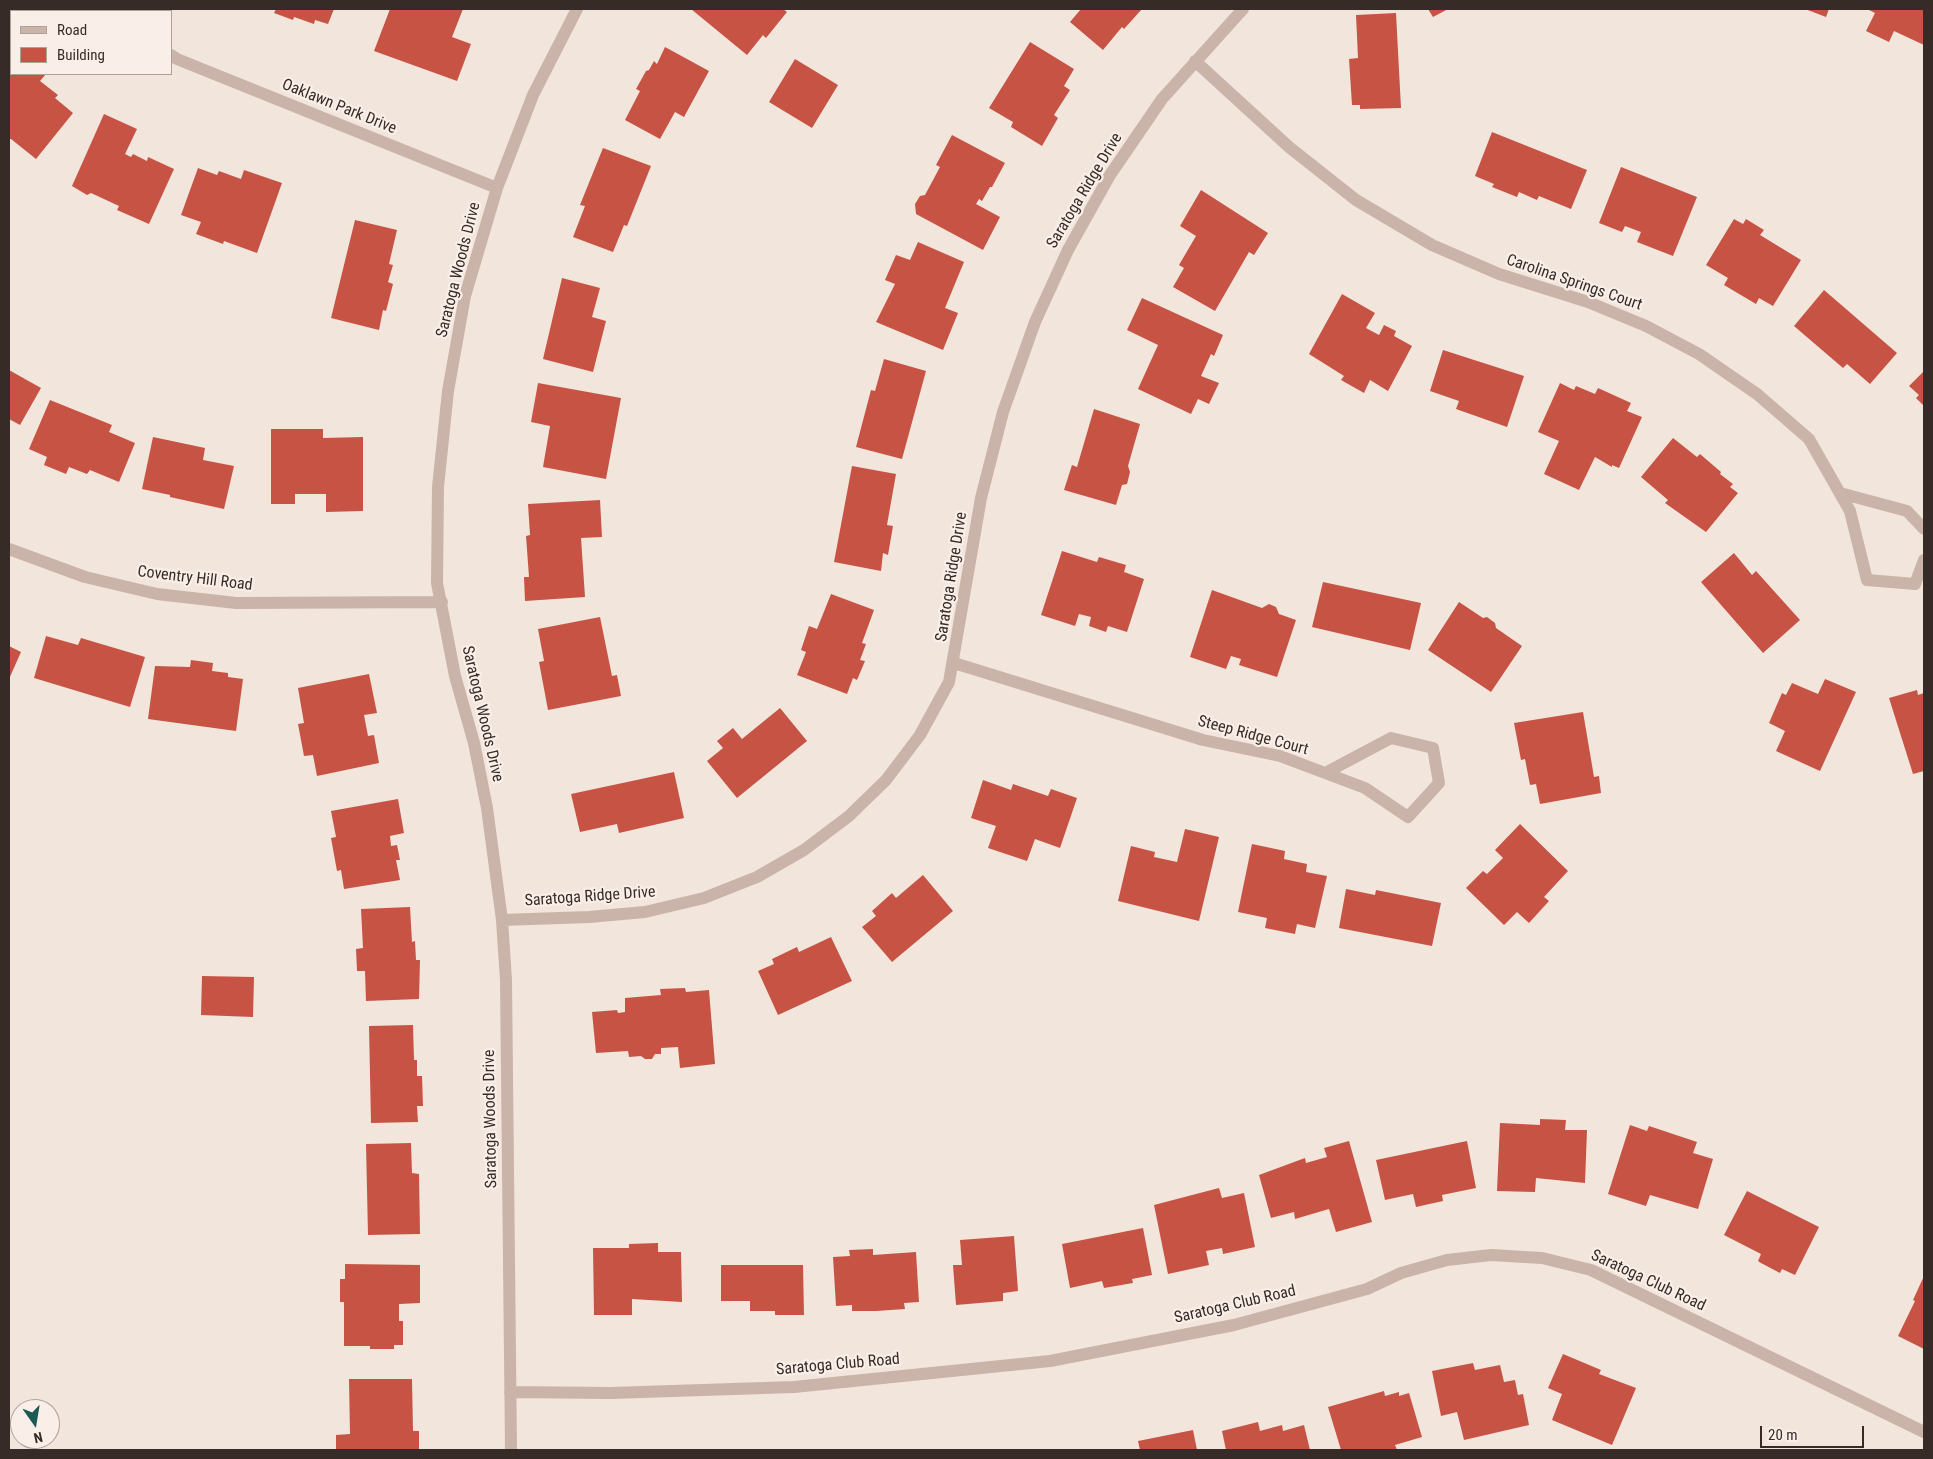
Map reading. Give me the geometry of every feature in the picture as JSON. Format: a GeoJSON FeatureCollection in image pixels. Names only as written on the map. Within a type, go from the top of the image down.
{"type":"FeatureCollection","features":[{"type":"Feature","properties":{"kind":"street","name":"Saratoga Woods Drive"},"geometry":{"type":"LineString","coordinates":[[511,1450],[506,980],[502,920],[487,808],[474,743],[455,676],[437,583],[438,486],[448,391],[465,296],[496,188],[533,95],[577,9]]}},
{"type":"Feature","properties":{"kind":"street","name":"Saratoga Ridge Drive"},"geometry":{"type":"LineString","coordinates":[[502,920],[588,917],[646,912],[704,898],[757,877],[804,850],[850,816],[886,780],[920,735],[949,682],[954,663],[981,498],[1003,412],[1034,322],[1068,250],[1110,176],[1162,99],[1243,9]]}},
{"type":"Feature","properties":{"kind":"street","name":"Oaklawn Park Drive"},"geometry":{"type":"LineString","coordinates":[[172,56],[496,188]]}},
{"type":"Feature","properties":{"kind":"street","name":"Carolina Springs Court"},"geometry":{"type":"LineString","coordinates":[[1195,61],[1289,147],[1356,200],[1432,245],[1499,274],[1588,302],[1646,326],[1699,354],[1757,394],[1809,439],[1850,511],[1868,580],[1915,584],[1924,560]]}},
{"type":"Feature","properties":{"kind":"street"},"geometry":{"type":"LineString","coordinates":[[1840,493],[1907,511],[1924,529]]}},
{"type":"Feature","properties":{"kind":"street","name":"Coventry Hill Road"},"geometry":{"type":"LineString","coordinates":[[9,549],[85,577],[157,594],[236,603],[442,602]]}},
{"type":"Feature","properties":{"kind":"street","name":"Steep Ridge Court"},"geometry":{"type":"LineString","coordinates":[[954,663],[1203,740],[1280,756],[1365,788],[1408,816],[1439,783],[1433,748],[1391,738],[1329,771]]}},
{"type":"Feature","properties":{"kind":"street","name":"Saratoga Club Road"},"geometry":{"type":"LineString","coordinates":[[510,1392],[611,1393],[794,1387],[1050,1361],[1234,1325],[1367,1288],[1401,1273],[1447,1260],[1491,1255],[1542,1258],[1591,1270],[1924,1432]]}},
{"type":"Feature","properties":{"kind":"building"},"geometry":{"type":"Polygon","coordinates":[[[276,9],[334,9],[328,24],[315,20],[314,24],[294,17],[293,20],[274,13],[276,9]]]}},
{"type":"Feature","properties":{"kind":"building"},"geometry":{"type":"Polygon","coordinates":[[[390,9],[463,9],[452,37],[471,44],[457,81],[374,51],[390,9]]]}},
{"type":"Feature","properties":{"kind":"building"},"geometry":{"type":"Polygon","coordinates":[[[691,9],[783,9],[787,12],[766,38],[763,35],[747,55],[691,9]]]}},
{"type":"Feature","properties":{"kind":"building"},"geometry":{"type":"Polygon","coordinates":[[[1081,9],[1142,9],[1124,29],[1122,27],[1103,50],[1070,22],[1081,9]]]}},
{"type":"Feature","properties":{"kind":"building"},"geometry":{"type":"Polygon","coordinates":[[[1428,9],[1448,9],[1433,17],[1428,9]]]}},
{"type":"Feature","properties":{"kind":"building"},"geometry":{"type":"Polygon","coordinates":[[[1805,9],[1829,9],[1826,17],[1805,9]]]}},
{"type":"Feature","properties":{"kind":"building"},"geometry":{"type":"Polygon","coordinates":[[[1867,9],[1924,9],[1924,45],[1894,31],[1889,42],[1866,31],[1875,13],[1867,9]]]}},
{"type":"Feature","properties":{"kind":"building"},"geometry":{"type":"Polygon","coordinates":[[[1396,13],[1401,108],[1360,109],[1360,105],[1352,105],[1349,59],[1358,58],[1356,15],[1396,13]]]}},
{"type":"Feature","properties":{"kind":"building"},"geometry":{"type":"Polygon","coordinates":[[[1030,42],[1074,69],[1064,86],[1070,90],[1054,115],[1058,118],[1042,146],[1011,127],[1013,122],[989,108],[1030,42]]]}},
{"type":"Feature","properties":{"kind":"building"},"geometry":{"type":"Polygon","coordinates":[[[665,47],[709,71],[684,117],[675,112],[660,139],[625,120],[640,91],[636,89],[654,61],[657,64],[665,47]]]}},
{"type":"Feature","properties":{"kind":"building"},"geometry":{"type":"Polygon","coordinates":[[[10,54],[10,75],[45,75],[40,81],[58,95],[55,98],[73,113],[36,159],[9,139],[10,54]]]}},
{"type":"Feature","properties":{"kind":"building"},"geometry":{"type":"Polygon","coordinates":[[[795,59],[838,85],[812,128],[769,102],[795,59]]]}},
{"type":"Feature","properties":{"kind":"building"},"geometry":{"type":"Polygon","coordinates":[[[104,114],[137,129],[125,154],[131,157],[133,154],[147,161],[148,157],[174,169],[149,224],[117,210],[119,206],[91,193],[87,195],[72,186],[104,114]]]}},
{"type":"Feature","properties":{"kind":"building"},"geometry":{"type":"Polygon","coordinates":[[[1492,132],[1587,170],[1571,209],[1539,196],[1537,200],[1519,192],[1517,197],[1492,187],[1494,184],[1475,176],[1492,132]]]}},
{"type":"Feature","properties":{"kind":"building"},"geometry":{"type":"Polygon","coordinates":[[[952,135],[1005,163],[992,187],[990,187],[982,201],[979,199],[976,204],[1000,217],[983,250],[916,214],[915,204],[920,196],[925,195],[940,167],[936,165],[952,135]]]}},
{"type":"Feature","properties":{"kind":"building"},"geometry":{"type":"Polygon","coordinates":[[[603,148],[651,166],[627,226],[624,225],[613,252],[573,237],[585,206],[580,205],[603,148]]]}},
{"type":"Feature","properties":{"kind":"building"},"geometry":{"type":"Polygon","coordinates":[[[1621,167],[1697,197],[1673,256],[1637,242],[1641,232],[1625,226],[1622,232],[1599,223],[1621,167]]]}},
{"type":"Feature","properties":{"kind":"building"},"geometry":{"type":"Polygon","coordinates":[[[198,168],[217,175],[219,171],[241,179],[244,170],[282,183],[257,253],[224,241],[223,244],[196,234],[201,222],[181,215],[198,168]]]}},
{"type":"Feature","properties":{"kind":"building"},"geometry":{"type":"Polygon","coordinates":[[[1201,190],[1268,233],[1254,255],[1249,252],[1215,311],[1173,287],[1184,268],[1179,265],[1196,236],[1180,226],[1201,190]]]}},
{"type":"Feature","properties":{"kind":"building"},"geometry":{"type":"Polygon","coordinates":[[[1734,219],[1743,224],[1746,219],[1764,230],[1760,235],[1801,260],[1773,306],[1759,298],[1756,304],[1724,285],[1728,278],[1706,265],[1734,219]]]}},
{"type":"Feature","properties":{"kind":"building"},"geometry":{"type":"Polygon","coordinates":[[[355,220],[397,230],[389,264],[393,265],[388,282],[393,284],[386,311],[383,310],[379,330],[331,318],[355,220]]]}},
{"type":"Feature","properties":{"kind":"building"},"geometry":{"type":"Polygon","coordinates":[[[918,242],[964,262],[945,308],[958,313],[943,350],[876,322],[895,284],[885,280],[896,255],[910,260],[918,242]]]}},
{"type":"Feature","properties":{"kind":"building"},"geometry":{"type":"Polygon","coordinates":[[[562,278],[600,288],[592,317],[606,321],[593,372],[543,359],[562,278]]]}},
{"type":"Feature","properties":{"kind":"building"},"geometry":{"type":"Polygon","coordinates":[[[1824,290],[1897,353],[1870,384],[1847,364],[1843,368],[1794,326],[1824,290]]]}},
{"type":"Feature","properties":{"kind":"building"},"geometry":{"type":"Polygon","coordinates":[[[1342,294],[1375,313],[1366,328],[1379,335],[1384,325],[1396,331],[1394,336],[1412,346],[1388,391],[1370,380],[1364,393],[1341,380],[1344,376],[1309,354],[1342,294]]]}},
{"type":"Feature","properties":{"kind":"building"},"geometry":{"type":"Polygon","coordinates":[[[1142,298],[1223,335],[1214,356],[1211,354],[1201,376],[1219,383],[1209,404],[1198,399],[1191,414],[1138,389],[1158,345],[1127,330],[1142,298]]]}},
{"type":"Feature","properties":{"kind":"building"},"geometry":{"type":"Polygon","coordinates":[[[1443,350],[1524,376],[1507,427],[1456,409],[1459,401],[1430,391],[1443,350]]]}},
{"type":"Feature","properties":{"kind":"building"},"geometry":{"type":"Polygon","coordinates":[[[884,359],[926,371],[902,459],[856,447],[871,390],[875,391],[884,359]]]}},
{"type":"Feature","properties":{"kind":"building"},"geometry":{"type":"Polygon","coordinates":[[[9,370],[41,388],[20,425],[9,419],[9,370]]]}},
{"type":"Feature","properties":{"kind":"building"},"geometry":{"type":"Polygon","coordinates":[[[1924,371],[1924,406],[1916,398],[1919,395],[1909,386],[1924,371]]]}},
{"type":"Feature","properties":{"kind":"building"},"geometry":{"type":"Polygon","coordinates":[[[538,383],[621,398],[606,479],[543,467],[550,426],[531,422],[538,383]]]}},
{"type":"Feature","properties":{"kind":"building"},"geometry":{"type":"Polygon","coordinates":[[[1560,383],[1574,390],[1576,386],[1595,394],[1598,388],[1631,403],[1627,411],[1642,417],[1619,468],[1612,465],[1612,467],[1595,457],[1579,490],[1544,474],[1559,441],[1538,432],[1560,383]]]}},
{"type":"Feature","properties":{"kind":"building"},"geometry":{"type":"Polygon","coordinates":[[[50,400],[112,425],[109,432],[135,443],[119,482],[90,470],[87,474],[69,467],[66,474],[44,465],[47,457],[29,449],[50,400]]]}},
{"type":"Feature","properties":{"kind":"building"},"geometry":{"type":"Polygon","coordinates":[[[1094,409],[1140,424],[1128,466],[1130,472],[1127,484],[1122,485],[1116,505],[1064,490],[1072,465],[1077,467],[1094,409]]]}},
{"type":"Feature","properties":{"kind":"building"},"geometry":{"type":"Polygon","coordinates":[[[271,429],[323,429],[323,438],[363,437],[363,511],[326,512],[326,494],[295,494],[295,504],[271,504],[271,429]]]}},
{"type":"Feature","properties":{"kind":"building"},"geometry":{"type":"Polygon","coordinates":[[[153,437],[205,448],[203,460],[234,466],[224,509],[142,489],[153,437]]]}},
{"type":"Feature","properties":{"kind":"building"},"geometry":{"type":"Polygon","coordinates":[[[1673,438],[1697,457],[1700,454],[1733,484],[1730,487],[1738,493],[1706,532],[1665,503],[1668,500],[1641,477],[1673,438]]]}},
{"type":"Feature","properties":{"kind":"building"},"geometry":{"type":"Polygon","coordinates":[[[852,466],[896,474],[887,525],[893,526],[888,555],[883,553],[881,571],[834,562],[852,466]]]}},
{"type":"Feature","properties":{"kind":"building"},"geometry":{"type":"Polygon","coordinates":[[[600,500],[602,537],[581,538],[585,597],[525,601],[524,577],[529,577],[526,536],[530,535],[528,504],[600,500]]]}},
{"type":"Feature","properties":{"kind":"building"},"geometry":{"type":"Polygon","coordinates":[[[1062,551],[1097,562],[1099,557],[1126,565],[1124,572],[1144,579],[1127,632],[1108,626],[1106,632],[1089,626],[1091,617],[1079,614],[1075,626],[1041,615],[1062,551]]]}},
{"type":"Feature","properties":{"kind":"building"},"geometry":{"type":"Polygon","coordinates":[[[1734,553],[1752,575],[1756,571],[1800,620],[1763,653],[1701,582],[1734,553]]]}},
{"type":"Feature","properties":{"kind":"building"},"geometry":{"type":"Polygon","coordinates":[[[1323,582],[1421,603],[1410,650],[1312,627],[1323,582]]]}},
{"type":"Feature","properties":{"kind":"building"},"geometry":{"type":"Polygon","coordinates":[[[1212,590],[1262,608],[1269,604],[1276,607],[1279,614],[1296,620],[1277,677],[1239,665],[1241,659],[1231,656],[1226,669],[1190,657],[1212,590]]]}},
{"type":"Feature","properties":{"kind":"building"},"geometry":{"type":"Polygon","coordinates":[[[831,594],[874,610],[862,643],[866,644],[860,660],[865,661],[857,680],[853,678],[847,694],[797,675],[806,652],[801,650],[809,626],[817,629],[831,594]]]}},
{"type":"Feature","properties":{"kind":"building"},"geometry":{"type":"Polygon","coordinates":[[[1459,602],[1483,618],[1487,617],[1495,623],[1496,628],[1522,646],[1491,692],[1428,650],[1459,602]]]}},
{"type":"Feature","properties":{"kind":"building"},"geometry":{"type":"Polygon","coordinates":[[[600,617],[612,676],[617,675],[621,696],[548,710],[539,662],[544,661],[538,629],[600,617]]]}},
{"type":"Feature","properties":{"kind":"building"},"geometry":{"type":"Polygon","coordinates":[[[46,636],[78,645],[81,638],[145,657],[130,707],[34,678],[46,636]]]}},
{"type":"Feature","properties":{"kind":"building"},"geometry":{"type":"Polygon","coordinates":[[[9,646],[21,652],[9,679],[9,646]]]}},
{"type":"Feature","properties":{"kind":"building"},"geometry":{"type":"Polygon","coordinates":[[[191,660],[213,663],[212,671],[228,673],[228,677],[243,679],[236,731],[148,719],[155,666],[190,667],[191,660]]]}},
{"type":"Feature","properties":{"kind":"building"},"geometry":{"type":"Polygon","coordinates":[[[369,674],[377,713],[364,715],[368,736],[374,735],[379,763],[317,776],[313,755],[304,756],[298,724],[304,723],[298,688],[369,674]]]}},
{"type":"Feature","properties":{"kind":"building"},"geometry":{"type":"Polygon","coordinates":[[[1825,679],[1856,692],[1820,771],[1776,751],[1785,731],[1769,723],[1782,693],[1786,695],[1792,683],[1818,694],[1825,679]]]}},
{"type":"Feature","properties":{"kind":"building"},"geometry":{"type":"Polygon","coordinates":[[[1917,690],[1918,695],[1924,693],[1924,771],[1913,774],[1889,698],[1917,690]]]}},
{"type":"Feature","properties":{"kind":"building"},"geometry":{"type":"Polygon","coordinates":[[[780,708],[807,741],[737,798],[707,761],[723,748],[717,741],[733,728],[742,739],[780,708]]]}},
{"type":"Feature","properties":{"kind":"building"},"geometry":{"type":"Polygon","coordinates":[[[1583,712],[1594,777],[1599,776],[1601,793],[1540,804],[1536,784],[1530,785],[1525,759],[1521,760],[1514,723],[1583,712]]]}},
{"type":"Feature","properties":{"kind":"building"},"geometry":{"type":"Polygon","coordinates":[[[674,772],[684,818],[619,833],[617,824],[580,832],[571,794],[674,772]]]}},
{"type":"Feature","properties":{"kind":"building"},"geometry":{"type":"Polygon","coordinates":[[[983,780],[1011,790],[1013,784],[1048,796],[1051,789],[1077,798],[1060,848],[1035,839],[1027,861],[988,848],[996,826],[971,818],[983,780]]]}},
{"type":"Feature","properties":{"kind":"building"},"geometry":{"type":"Polygon","coordinates":[[[398,799],[404,833],[390,836],[391,846],[397,845],[400,860],[396,860],[400,880],[344,889],[341,870],[337,871],[331,838],[336,837],[331,811],[398,799]]]}},
{"type":"Feature","properties":{"kind":"building"},"geometry":{"type":"Polygon","coordinates":[[[1520,824],[1568,871],[1544,897],[1549,901],[1529,923],[1517,912],[1504,925],[1466,888],[1483,871],[1487,874],[1503,858],[1495,850],[1520,824]]]}},
{"type":"Feature","properties":{"kind":"building"},"geometry":{"type":"Polygon","coordinates":[[[1185,829],[1219,837],[1199,921],[1118,901],[1131,846],[1155,852],[1154,857],[1177,862],[1185,829]]]}},
{"type":"Feature","properties":{"kind":"building"},"geometry":{"type":"Polygon","coordinates":[[[1252,844],[1285,851],[1284,859],[1307,864],[1306,872],[1327,876],[1315,928],[1297,924],[1295,934],[1265,928],[1267,918],[1238,912],[1252,844]]]}},
{"type":"Feature","properties":{"kind":"building"},"geometry":{"type":"Polygon","coordinates":[[[923,875],[953,911],[892,962],[862,927],[876,916],[872,911],[892,893],[896,898],[923,875]]]}},
{"type":"Feature","properties":{"kind":"building"},"geometry":{"type":"Polygon","coordinates":[[[1346,889],[1375,895],[1376,890],[1441,903],[1432,946],[1339,928],[1346,889]]]}},
{"type":"Feature","properties":{"kind":"building"},"geometry":{"type":"Polygon","coordinates":[[[410,907],[412,942],[415,941],[416,960],[420,960],[419,999],[366,1001],[365,971],[357,971],[356,949],[363,948],[361,909],[410,907]]]}},
{"type":"Feature","properties":{"kind":"building"},"geometry":{"type":"Polygon","coordinates":[[[831,937],[852,981],[778,1015],[758,971],[774,964],[772,959],[797,947],[799,952],[831,937]]]}},
{"type":"Feature","properties":{"kind":"building"},"geometry":{"type":"Polygon","coordinates":[[[202,976],[254,977],[253,1017],[201,1015],[202,976]]]}},
{"type":"Feature","properties":{"kind":"building"},"geometry":{"type":"Polygon","coordinates":[[[685,988],[686,992],[709,990],[715,1064],[680,1068],[678,1047],[661,1048],[661,1054],[655,1054],[652,1059],[645,1059],[641,1056],[629,1057],[628,1051],[596,1053],[592,1012],[617,1010],[618,1013],[625,1012],[625,998],[661,995],[660,989],[685,988]]]}},
{"type":"Feature","properties":{"kind":"building"},"geometry":{"type":"Polygon","coordinates":[[[413,1025],[414,1060],[417,1060],[417,1076],[422,1076],[423,1106],[417,1106],[418,1122],[371,1123],[369,1026],[413,1025]]]}},
{"type":"Feature","properties":{"kind":"building"},"geometry":{"type":"Polygon","coordinates":[[[1540,1119],[1566,1120],[1565,1130],[1587,1130],[1585,1183],[1536,1178],[1535,1192],[1497,1191],[1500,1123],[1540,1125],[1540,1119]]]}},
{"type":"Feature","properties":{"kind":"building"},"geometry":{"type":"Polygon","coordinates":[[[1630,1125],[1647,1131],[1649,1126],[1697,1142],[1693,1153],[1713,1159],[1698,1209],[1650,1195],[1646,1206],[1608,1194],[1630,1125]]]}},
{"type":"Feature","properties":{"kind":"building"},"geometry":{"type":"Polygon","coordinates":[[[1349,1141],[1372,1222],[1336,1232],[1329,1209],[1295,1219],[1294,1212],[1271,1218],[1259,1175],[1305,1158],[1306,1163],[1327,1157],[1324,1148],[1349,1141]]]}},
{"type":"Feature","properties":{"kind":"building"},"geometry":{"type":"Polygon","coordinates":[[[1467,1141],[1476,1188],[1442,1195],[1443,1201],[1416,1207],[1413,1194],[1385,1200],[1376,1160],[1467,1141]]]}},
{"type":"Feature","properties":{"kind":"building"},"geometry":{"type":"Polygon","coordinates":[[[411,1143],[412,1173],[419,1174],[420,1234],[368,1235],[366,1144],[411,1143]]]}},
{"type":"Feature","properties":{"kind":"building"},"geometry":{"type":"Polygon","coordinates":[[[1219,1188],[1222,1198],[1244,1193],[1255,1247],[1223,1254],[1222,1248],[1206,1251],[1209,1265],[1168,1274],[1154,1205],[1219,1188]]]}},
{"type":"Feature","properties":{"kind":"building"},"geometry":{"type":"Polygon","coordinates":[[[1747,1191],[1819,1227],[1795,1275],[1782,1269],[1780,1273],[1761,1263],[1758,1261],[1761,1254],[1724,1235],[1747,1191]]]}},
{"type":"Feature","properties":{"kind":"building"},"geometry":{"type":"Polygon","coordinates":[[[1143,1228],[1152,1275],[1132,1279],[1133,1283],[1104,1288],[1102,1281],[1070,1288],[1062,1244],[1143,1228]]]}},
{"type":"Feature","properties":{"kind":"building"},"geometry":{"type":"Polygon","coordinates":[[[1014,1236],[1018,1291],[1003,1293],[1003,1301],[956,1305],[953,1265],[962,1265],[960,1240],[1014,1236]]]}},
{"type":"Feature","properties":{"kind":"building"},"geometry":{"type":"Polygon","coordinates":[[[658,1243],[658,1252],[681,1252],[682,1302],[632,1299],[632,1315],[594,1315],[593,1248],[629,1248],[629,1244],[658,1243]]]}},
{"type":"Feature","properties":{"kind":"building"},"geometry":{"type":"Polygon","coordinates":[[[873,1249],[873,1255],[916,1252],[919,1302],[904,1303],[905,1309],[876,1311],[852,1311],[852,1305],[836,1306],[833,1257],[850,1256],[849,1250],[873,1249]]]}},
{"type":"Feature","properties":{"kind":"building"},"geometry":{"type":"Polygon","coordinates":[[[345,1264],[420,1265],[420,1303],[399,1304],[399,1321],[403,1321],[403,1345],[394,1345],[394,1349],[370,1349],[370,1346],[344,1346],[344,1302],[340,1302],[340,1279],[345,1279],[345,1264]]]}},
{"type":"Feature","properties":{"kind":"building"},"geometry":{"type":"Polygon","coordinates":[[[721,1265],[803,1265],[804,1315],[775,1315],[775,1311],[750,1311],[750,1301],[721,1301],[721,1265]]]}},
{"type":"Feature","properties":{"kind":"building"},"geometry":{"type":"Polygon","coordinates":[[[1924,1276],[1924,1349],[1898,1336],[1915,1301],[1913,1300],[1924,1276]]]}},
{"type":"Feature","properties":{"kind":"building"},"geometry":{"type":"Polygon","coordinates":[[[1563,1354],[1601,1370],[1599,1374],[1636,1388],[1612,1445],[1552,1420],[1562,1394],[1548,1388],[1563,1354]]]}},
{"type":"Feature","properties":{"kind":"building"},"geometry":{"type":"Polygon","coordinates":[[[1473,1363],[1475,1370],[1500,1365],[1504,1382],[1515,1380],[1518,1395],[1523,1394],[1529,1425],[1464,1440],[1457,1412],[1441,1416],[1432,1371],[1473,1363]]]}},
{"type":"Feature","properties":{"kind":"building"},"geometry":{"type":"Polygon","coordinates":[[[349,1379],[412,1379],[413,1431],[419,1431],[419,1450],[336,1450],[336,1435],[350,1434],[349,1379]]]}},
{"type":"Feature","properties":{"kind":"building"},"geometry":{"type":"Polygon","coordinates":[[[1384,1391],[1385,1396],[1399,1392],[1399,1396],[1409,1393],[1422,1437],[1395,1445],[1397,1450],[1341,1450],[1328,1407],[1384,1391]]]}},
{"type":"Feature","properties":{"kind":"building"},"geometry":{"type":"Polygon","coordinates":[[[1258,1422],[1260,1431],[1282,1425],[1283,1431],[1304,1425],[1310,1450],[1226,1450],[1222,1431],[1258,1422]]]}},
{"type":"Feature","properties":{"kind":"building"},"geometry":{"type":"Polygon","coordinates":[[[1193,1430],[1197,1450],[1140,1450],[1138,1441],[1193,1430]]]}}]}
